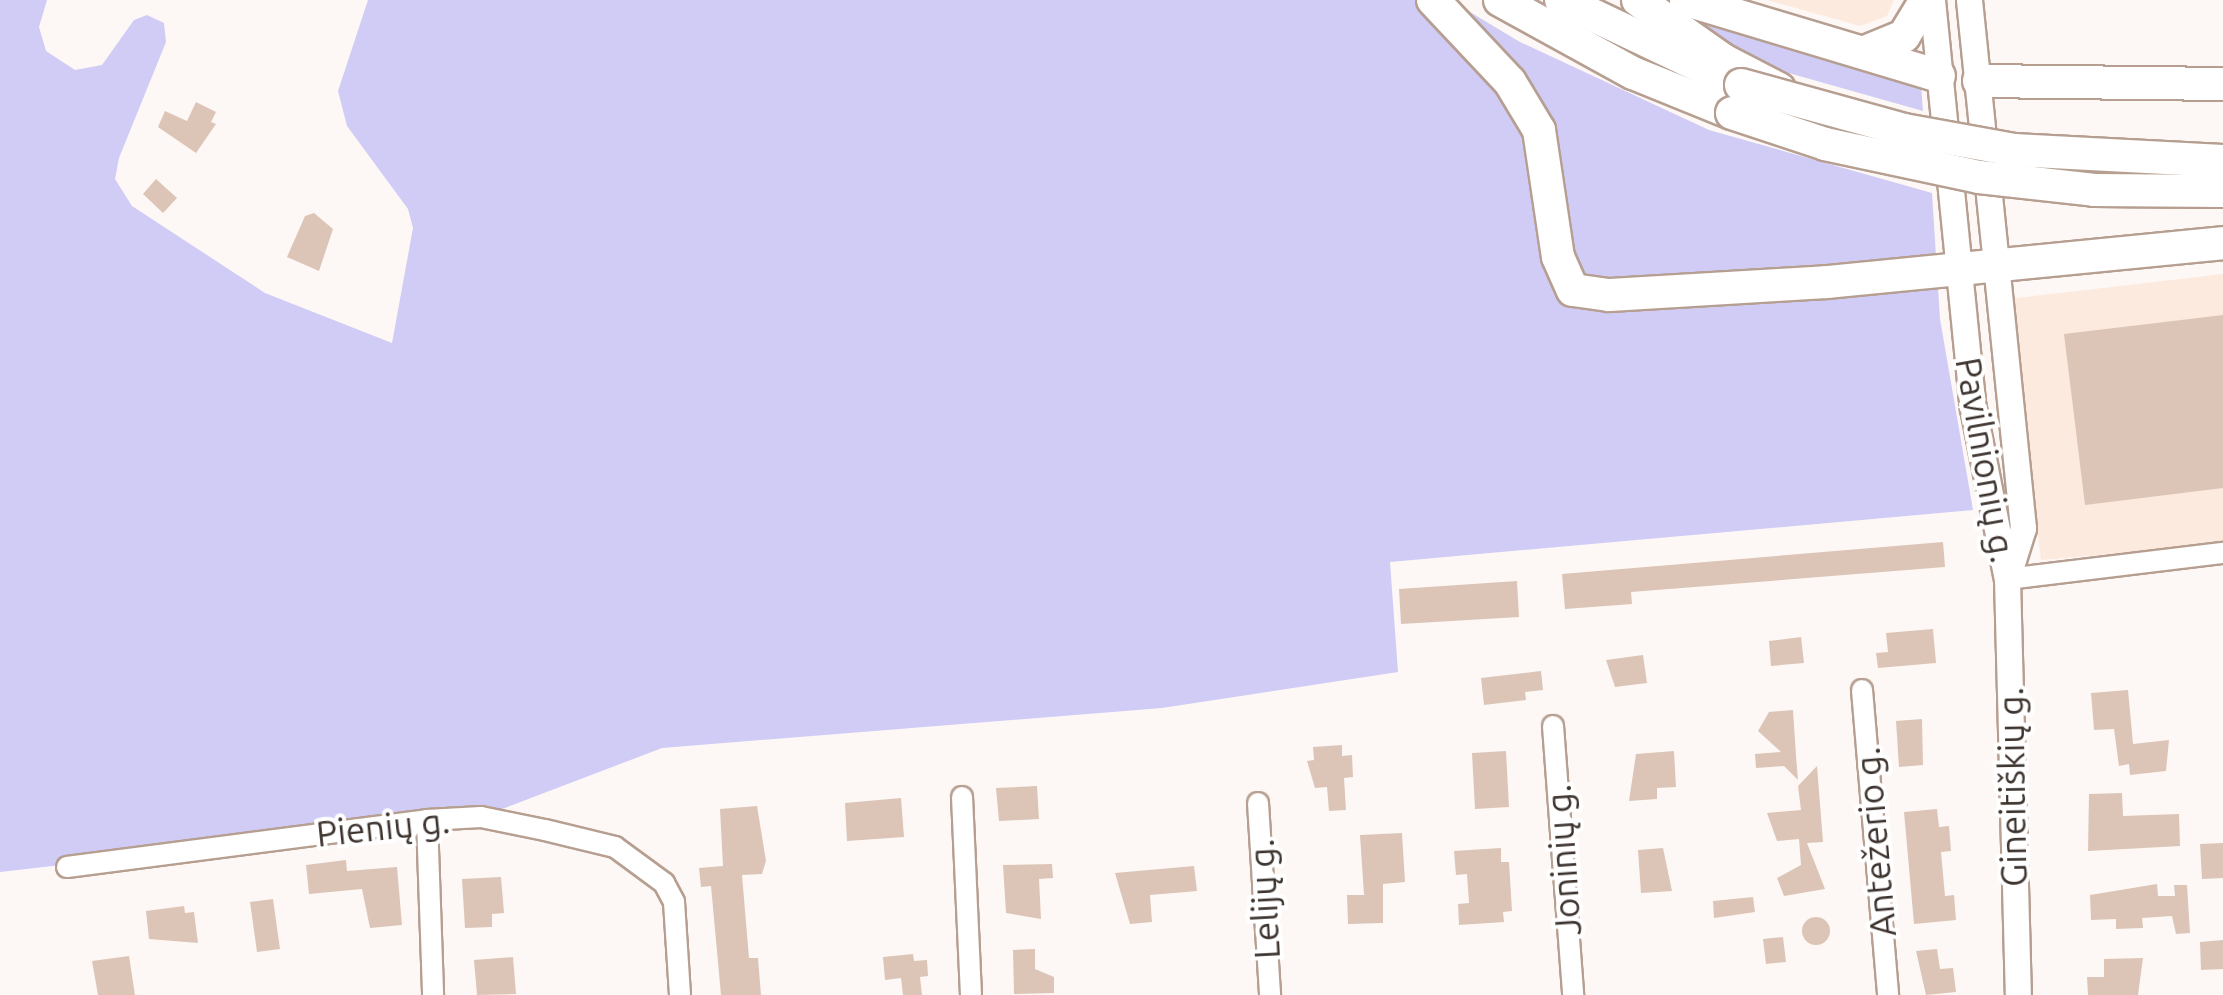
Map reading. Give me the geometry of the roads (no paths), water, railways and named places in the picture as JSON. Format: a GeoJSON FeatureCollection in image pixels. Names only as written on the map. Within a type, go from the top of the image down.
{"type":"FeatureCollection","features":[{"type":"Feature","properties":{"kind":"highway"},"geometry":{"type":"LineString","coordinates":[[1433,0],[1510,82],[1540,130],[1558,257],[1573,290],[1679,292],[1958,270],[2223,243]]}},
{"type":"Feature","properties":{"kind":"highway"},"geometry":{"type":"LineString","coordinates":[[1500,0],[1633,73],[1740,90],[2014,150],[2223,161]]}},
{"type":"Feature","properties":{"kind":"highway"},"geometry":{"type":"LineString","coordinates":[[1561,0],[1740,90],[1825,144],[1978,177],[2094,190],[2223,191]]}},
{"type":"Feature","properties":{"kind":"highway"},"geometry":{"type":"LineString","coordinates":[[1638,0],[1740,90]]}},
{"type":"Feature","properties":{"kind":"highway"},"geometry":{"type":"LineString","coordinates":[[1686,0],[1939,76]]}},
{"type":"Feature","properties":{"kind":"highway"},"geometry":{"type":"LineString","coordinates":[[1865,52],[1899,40],[1929,0]]}},
{"type":"Feature","properties":{"kind":"highway"},"geometry":{"type":"LineString","coordinates":[[1980,92],[2223,84]]}},
{"type":"Feature","properties":{"kind":"street","name":"Pavilnionių g."},"geometry":{"type":"LineString","coordinates":[[1929,0],[1980,452],[2007,579]]}},
{"type":"Feature","properties":{"kind":"street","name":"Pavilnionių g."},"geometry":{"type":"LineString","coordinates":[[1968,0],[2023,528],[2007,579]]}},
{"type":"Feature","properties":{"kind":"street"},"geometry":{"type":"LineString","coordinates":[[1939,76],[1980,92]]}},
{"type":"Feature","properties":{"kind":"street"},"geometry":{"type":"LineString","coordinates":[[2007,579],[2223,553]]}},
{"type":"Feature","properties":{"kind":"street","name":"Gineitiškių g."},"geometry":{"type":"LineString","coordinates":[[2007,579],[2018,995]]}},
{"type":"Feature","properties":{"kind":"street","name":"Antežerio g."},"geometry":{"type":"LineString","coordinates":[[1862,690],[1888,995]]}},
{"type":"Feature","properties":{"kind":"street","name":"Joninių g."},"geometry":{"type":"LineString","coordinates":[[1553,726],[1573,995]]}},
{"type":"Feature","properties":{"kind":"street"},"geometry":{"type":"LineString","coordinates":[[962,796],[971,995]]}},
{"type":"Feature","properties":{"kind":"street","name":"Lelijų g."},"geometry":{"type":"LineString","coordinates":[[1258,803],[1270,995]]}},
{"type":"Feature","properties":{"kind":"street","name":"Pienių g."},"geometry":{"type":"LineString","coordinates":[[67,867],[427,820],[481,817],[615,847],[664,882],[674,902],[680,995]]}},
{"type":"Feature","properties":{"kind":"street"},"geometry":{"type":"LineString","coordinates":[[427,820],[433,995]]}}]}
